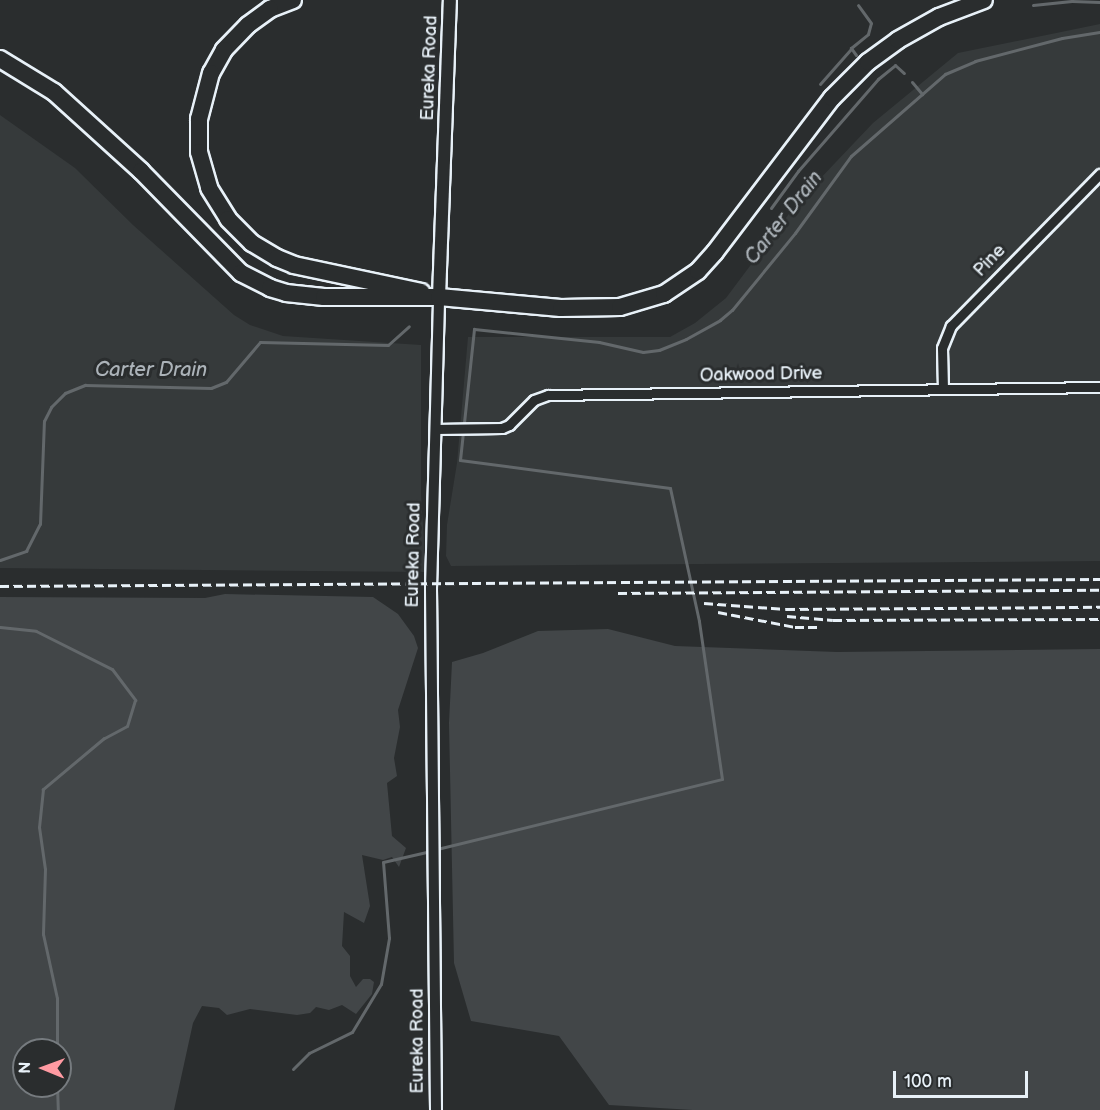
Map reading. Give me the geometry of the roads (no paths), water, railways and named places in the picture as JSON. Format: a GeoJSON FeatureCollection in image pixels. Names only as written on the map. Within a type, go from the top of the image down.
{"type":"FeatureCollection","features":[{"type":"Feature","properties":{"kind":"highway"},"geometry":{"type":"LineString","coordinates":[[293,0],[270,9],[248,25],[224,50],[211,74],[199,119],[199,152],[209,188],[228,219],[252,243],[277,258],[294,264],[439,297]]}},
{"type":"Feature","properties":{"kind":"highway"},"geometry":{"type":"LineString","coordinates":[[0,58],[54,92],[141,171],[241,273],[256,282],[286,293],[306,296],[439,297],[593,308],[620,307],[664,294],[698,271],[715,252],[832,98],[868,62],[898,40],[939,17],[984,0]]}},
{"type":"Feature","properties":{"kind":"main road","name":"Eureka Road"},"geometry":{"type":"LineString","coordinates":[[439,297],[450,6]]}},
{"type":"Feature","properties":{"kind":"street","name":"Pine"},"geometry":{"type":"LineString","coordinates":[[943,389],[942,348],[951,326],[1100,174]]}},
{"type":"Feature","properties":{"kind":"street","name":"Eureka Road"},"geometry":{"type":"LineString","coordinates":[[436,1110],[431,588],[439,297]]}},
{"type":"Feature","properties":{"kind":"street","name":"Oakwood Drive"},"geometry":{"type":"LineString","coordinates":[[435,429],[502,428],[509,425],[534,400],[548,395],[1100,387]]}},
{"type":"Feature","properties":{"kind":"waterway"},"geometry":{"type":"LineString","coordinates":[[1033,5],[1072,1],[1100,2]]}},
{"type":"Feature","properties":{"kind":"waterway"},"geometry":{"type":"LineString","coordinates":[[856,55],[851,48],[868,34],[871,23],[858,5]]}},
{"type":"Feature","properties":{"kind":"waterway"},"geometry":{"type":"LineString","coordinates":[[437,849],[722,779],[699,621],[670,488],[460,460],[474,329],[599,342],[643,352],[659,350],[686,339],[720,320],[732,310],[795,233],[851,156],[945,74],[975,61],[1062,38],[1100,32]]}},
{"type":"Feature","properties":{"kind":"waterway"},"geometry":{"type":"LineString","coordinates":[[820,84],[851,49]]}},
{"type":"Feature","properties":{"kind":"waterway"},"geometry":{"type":"LineString","coordinates":[[771,208],[798,171],[878,79],[895,65],[904,73]]}},
{"type":"Feature","properties":{"kind":"waterway"},"geometry":{"type":"LineString","coordinates":[[912,82],[922,94]]}},
{"type":"Feature","properties":{"kind":"waterway","name":"Carter Drain"},"geometry":{"type":"LineString","coordinates":[[0,560],[26,551],[40,524],[44,421],[51,407],[65,393],[85,385],[211,388],[226,382],[260,342],[388,345],[409,326]]}},
{"type":"Feature","properties":{"kind":"waterway"},"geometry":{"type":"LineString","coordinates":[[0,627],[36,631],[112,669],[135,700],[127,726],[104,738],[43,789],[39,827],[45,869],[43,934],[57,998],[57,1038]]}},
{"type":"Feature","properties":{"kind":"waterway"},"geometry":{"type":"LineString","coordinates":[[293,1069],[309,1053],[352,1032],[381,984],[389,938],[383,862],[431,851]]}},
{"type":"Feature","properties":{"kind":"waterway"},"geometry":{"type":"LineString","coordinates":[[58,1098],[58,1110]]}},
{"type":"Feature","properties":{"kind":"railway"},"geometry":{"type":"LineString","coordinates":[[0,586],[1100,579]]}},
{"type":"Feature","properties":{"kind":"railway"},"geometry":{"type":"LineString","coordinates":[[618,593],[1100,590]]}},
{"type":"Feature","properties":{"kind":"railway"},"geometry":{"type":"LineString","coordinates":[[704,603],[786,609],[1100,607]]}},
{"type":"Feature","properties":{"kind":"railway"},"geometry":{"type":"LineString","coordinates":[[718,612],[795,627],[822,627]]}},
{"type":"Feature","properties":{"kind":"railway"},"geometry":{"type":"LineString","coordinates":[[787,616],[833,620],[1100,619]]}}]}
